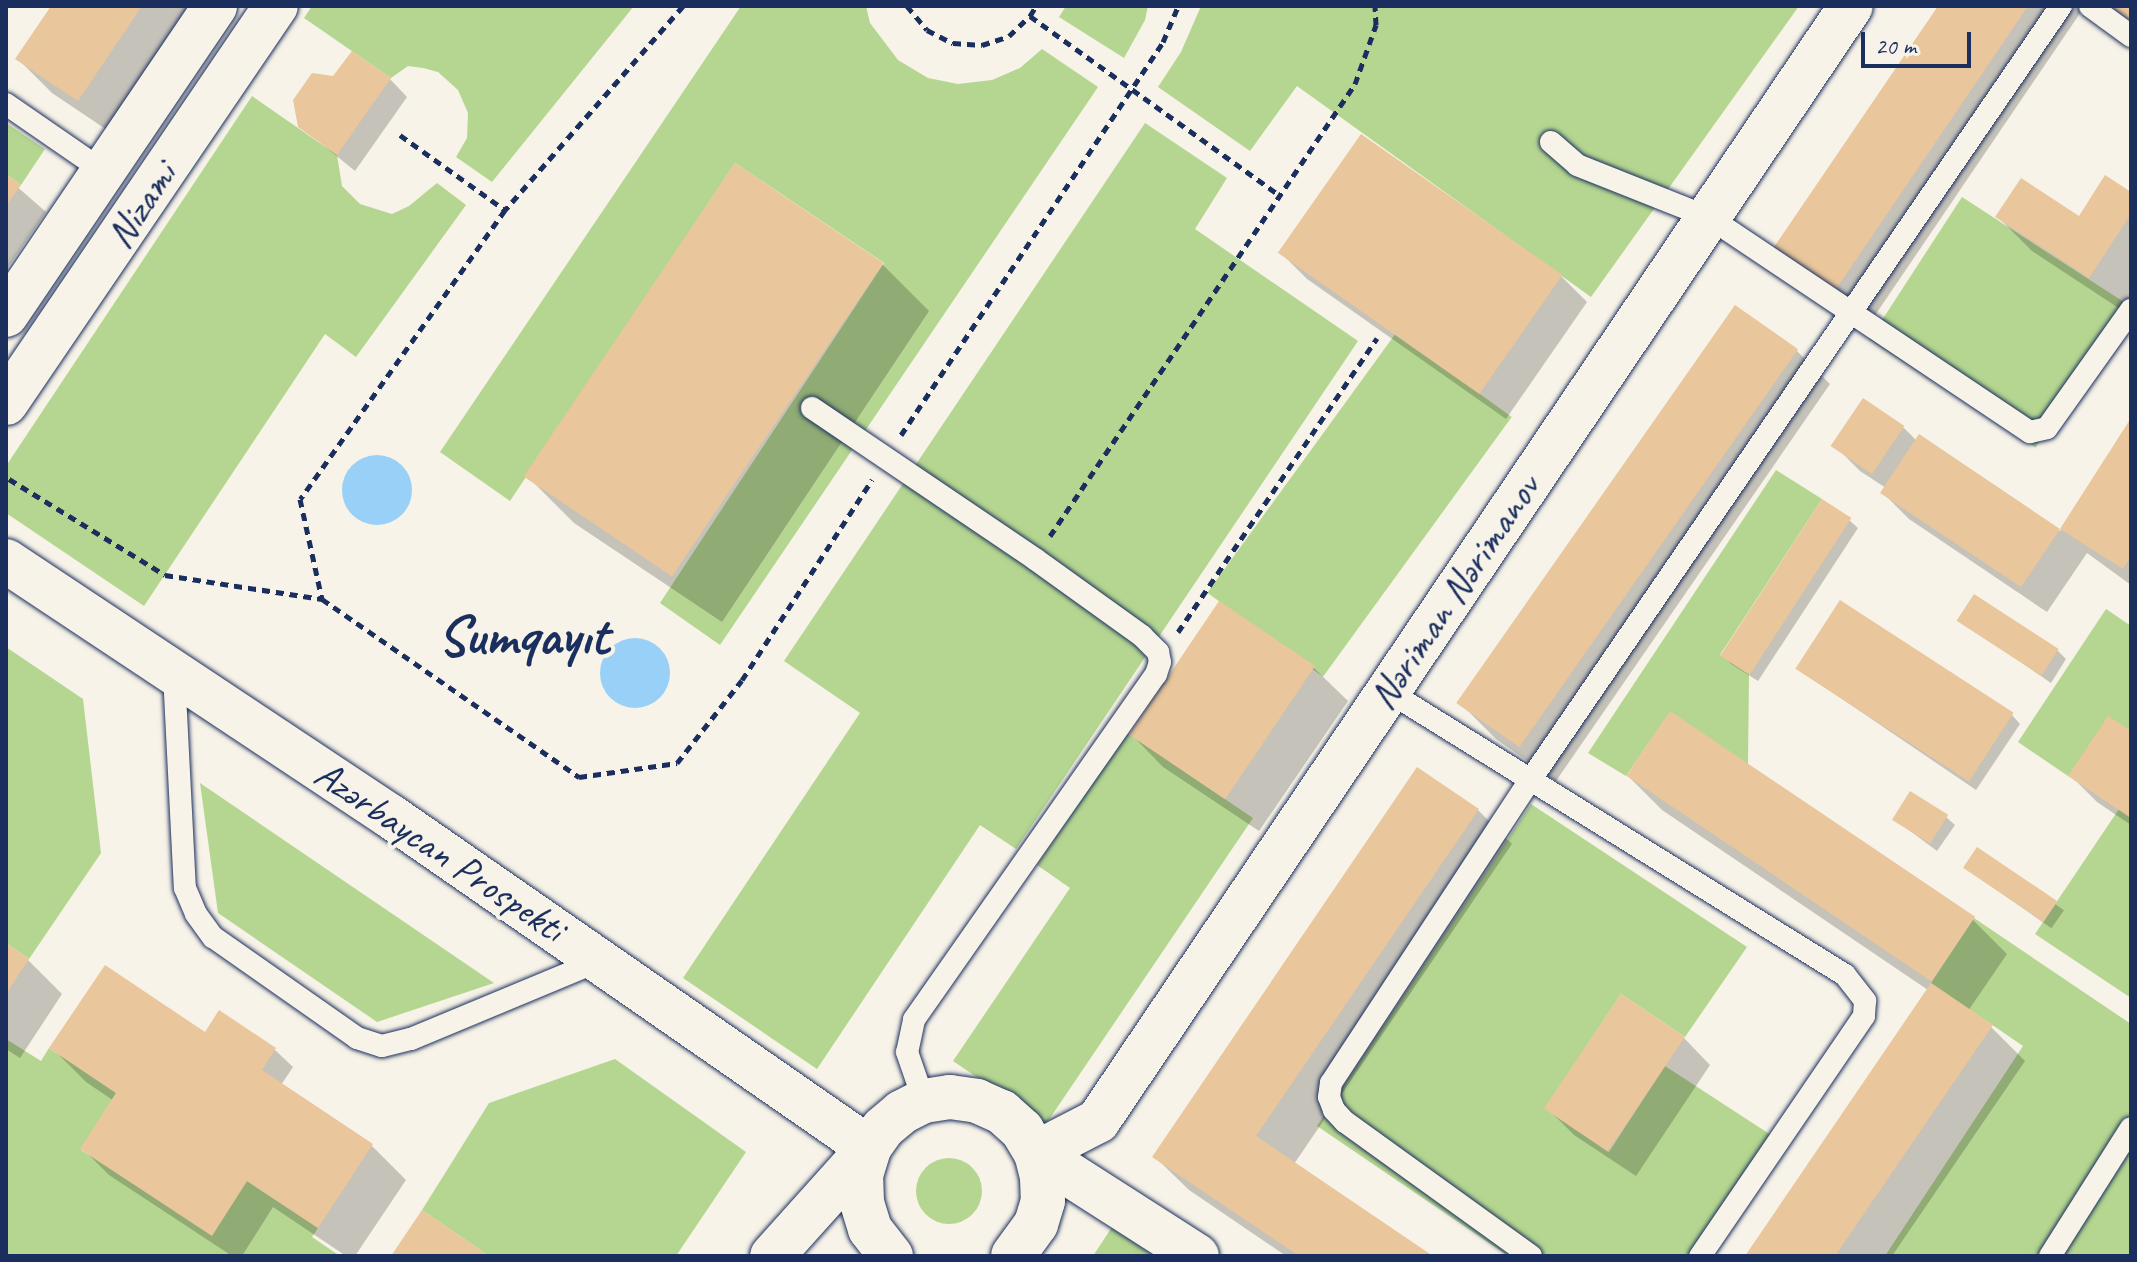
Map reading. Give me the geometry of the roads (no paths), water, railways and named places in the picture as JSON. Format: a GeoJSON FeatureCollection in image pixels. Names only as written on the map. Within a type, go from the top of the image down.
{"type":"FeatureCollection","features":[{"type":"Feature","properties":{"kind":"street","name":"Nizami"},"geometry":{"type":"LineString","coordinates":[[6,315],[215,6]]}},
{"type":"Feature","properties":{"kind":"street","name":"Nizami"},"geometry":{"type":"LineString","coordinates":[[6,403],[276,6]]}},
{"type":"Feature","properties":{"kind":"street","name":"Nəriman Nərimanov"},"geometry":{"type":"LineString","coordinates":[[1036,1153],[1098,1121],[1386,690],[1710,218],[1851,6]]}},
{"type":"Feature","properties":{"kind":"street","name":"Azərbaycan Prospekti"},"geometry":{"type":"LineString","coordinates":[[6,561],[601,960],[869,1148]]}},
{"type":"Feature","properties":{"kind":"street"},"geometry":{"type":"LineString","coordinates":[[772,1256],[869,1148],[883,1128],[902,1112],[924,1101],[950,1097],[977,1101],[1002,1112],[1022,1130],[1036,1153],[1042,1177],[1043,1201],[1036,1224],[1013,1256]]}},
{"type":"Feature","properties":{"kind":"street"},"geometry":{"type":"LineString","coordinates":[[869,1148],[861,1175],[862,1202],[870,1229],[891,1256]]}},
{"type":"Feature","properties":{"kind":"street"},"geometry":{"type":"LineString","coordinates":[[1036,1153],[1197,1256]]}},
{"type":"Feature","properties":{"kind":"lane"},"geometry":{"type":"LineString","coordinates":[[1531,1256],[1345,1122],[1334,1110],[1329,1097],[1331,1083],[1529,782],[2061,6]]}},
{"type":"Feature","properties":{"kind":"lane"},"geometry":{"type":"LineString","coordinates":[[2090,6],[2131,36]]}},
{"type":"Feature","properties":{"kind":"lane"},"geometry":{"type":"LineString","coordinates":[[6,104],[103,171]]}},
{"type":"Feature","properties":{"kind":"lane"},"geometry":{"type":"LineString","coordinates":[[1551,142],[1577,165],[1710,218],[2030,432],[2047,428],[2131,310]]}},
{"type":"Feature","properties":{"kind":"lane"},"geometry":{"type":"LineString","coordinates":[[812,408],[1035,559],[1142,636],[1158,652],[1160,662],[1156,674],[914,1020],[907,1052],[924,1101]]}},
{"type":"Feature","properties":{"kind":"lane"},"geometry":{"type":"LineString","coordinates":[[174,674],[185,888],[196,914],[213,937],[357,1038],[382,1046],[411,1039],[601,960]]}},
{"type":"Feature","properties":{"kind":"lane"},"geometry":{"type":"LineString","coordinates":[[1386,690],[1529,782],[1845,975],[1865,1001],[1864,1016],[1700,1256]]}},
{"type":"Feature","properties":{"kind":"lane"},"geometry":{"type":"LineString","coordinates":[[2050,1256],[2131,1128]]}},
{"type":"Feature","properties":{"kind":"water"},"geometry":{"type":"Polygon","coordinates":[[[377,455],[396,461],[406,471],[412,490],[406,509],[396,519],[377,525],[358,519],[348,509],[342,490],[348,471],[358,461],[377,455]]]}},
{"type":"Feature","properties":{"kind":"water"},"geometry":{"type":"Polygon","coordinates":[[[635,638],[654,644],[664,654],[670,673],[664,692],[654,702],[635,708],[616,702],[606,692],[600,673],[606,654],[616,644],[635,638]]]}},
{"type":"Feature","properties":{"kind":"district","name":"Sumqayıt"},"geometry":{"type":"Point","coordinates":[523,636]}}]}
